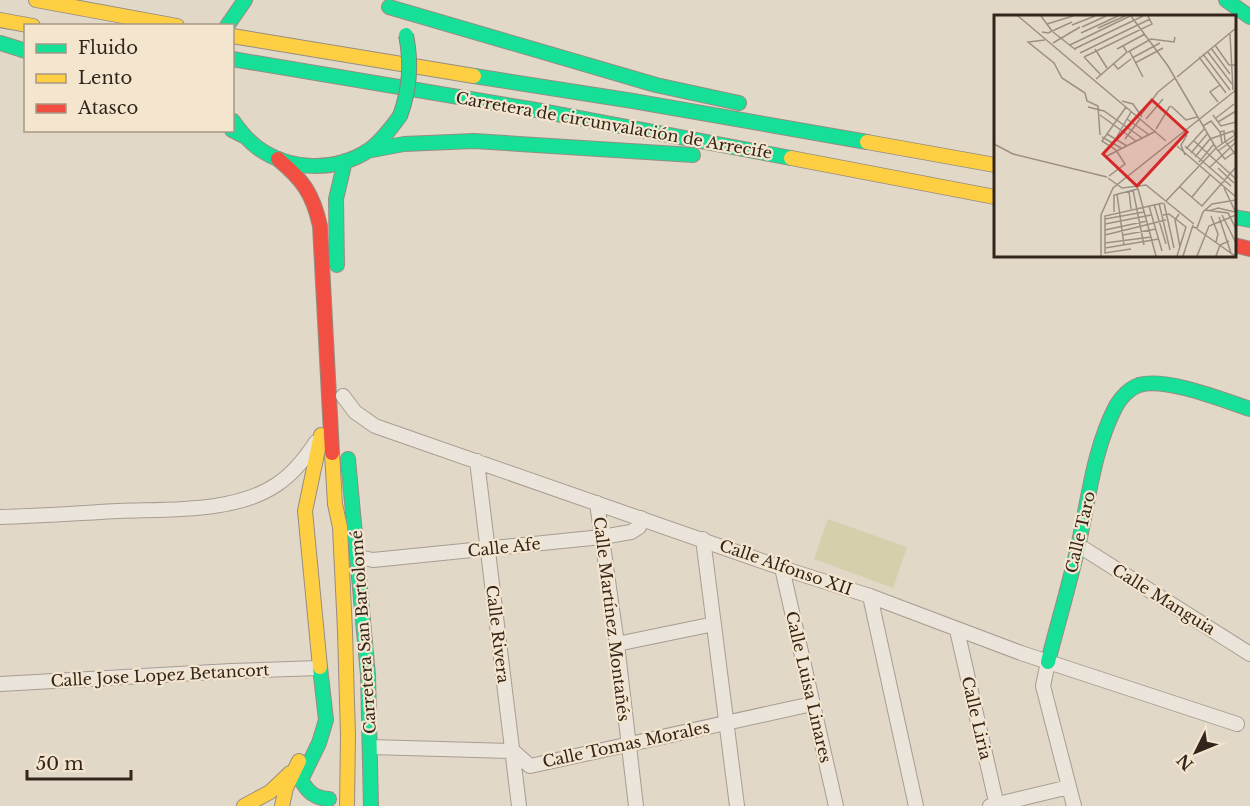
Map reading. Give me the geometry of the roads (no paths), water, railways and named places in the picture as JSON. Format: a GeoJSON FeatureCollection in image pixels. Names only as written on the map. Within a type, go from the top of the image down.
{"type":"FeatureCollection","features":[{"type":"Feature","properties":{"kind":"main road"},"geometry":{"type":"LineString","coordinates":[[36,0],[166,24]]}},
{"type":"Feature","properties":{"kind":"main road"},"geometry":{"type":"LineString","coordinates":[[1226,0],[1250,17]]}},
{"type":"Feature","properties":{"kind":"main road"},"geometry":{"type":"LineString","coordinates":[[238,133],[260,150],[278,159],[300,165],[323,166],[345,162],[367,151],[386,135],[400,116],[408,96],[411,55],[406,35],[386,3]]}},
{"type":"Feature","properties":{"kind":"main road"},"geometry":{"type":"LineString","coordinates":[[386,3],[656,85],[748,105]]}},
{"type":"Feature","properties":{"kind":"main road"},"geometry":{"type":"LineString","coordinates":[[228,24],[241,4]]}},
{"type":"Feature","properties":{"kind":"main road"},"geometry":{"type":"LineString","coordinates":[[0,20],[24,24]]}},
{"type":"Feature","properties":{"kind":"main road","name":"Carretera de circunvalación de Arrecife"},"geometry":{"type":"LineString","coordinates":[[234,36],[633,101],[994,165]]}},
{"type":"Feature","properties":{"kind":"main road"},"geometry":{"type":"LineString","coordinates":[[0,43],[24,50]]}},
{"type":"Feature","properties":{"kind":"main road","name":"Carretera de circunvalación de Arrecife"},"geometry":{"type":"LineString","coordinates":[[234,59],[536,110],[994,197]]}},
{"type":"Feature","properties":{"kind":"main road"},"geometry":{"type":"LineString","coordinates":[[806,117],[898,137],[966,159]]}},
{"type":"Feature","properties":{"kind":"main road"},"geometry":{"type":"LineString","coordinates":[[367,151],[404,144],[474,141],[667,152],[902,178]]}},
{"type":"Feature","properties":{"kind":"main road"},"geometry":{"type":"LineString","coordinates":[[278,159],[299,176],[316,204],[333,326]]}},
{"type":"Feature","properties":{"kind":"main road"},"geometry":{"type":"LineString","coordinates":[[338,280],[336,197],[339,177],[345,162]]}},
{"type":"Feature","properties":{"kind":"main road"},"geometry":{"type":"LineString","coordinates":[[1235,217],[1250,220]]}},
{"type":"Feature","properties":{"kind":"main road"},"geometry":{"type":"LineString","coordinates":[[1235,245],[1250,249]]}},
{"type":"Feature","properties":{"kind":"main road","name":"Carretera San Bartolomé"},"geometry":{"type":"LineString","coordinates":[[328,804],[338,787],[334,527],[339,393],[333,326],[338,302]]}},
{"type":"Feature","properties":{"kind":"main road","name":"Calle Taro"},"geometry":{"type":"LineString","coordinates":[[1048,662],[1097,460],[1117,403],[1131,389],[1150,383],[1177,388],[1250,409]]}},
{"type":"Feature","properties":{"kind":"main road"},"geometry":{"type":"LineString","coordinates":[[339,393],[345,426]]}},
{"type":"Feature","properties":{"kind":"main road"},"geometry":{"type":"LineString","coordinates":[[282,806],[282,801],[319,743],[327,720],[320,675],[305,511],[321,435],[339,393]]}},
{"type":"Feature","properties":{"kind":"main road","name":"Carretera San Bartolomé"},"geometry":{"type":"LineString","coordinates":[[354,806],[356,752],[347,454],[368,675],[371,747],[370,806]]}},
{"type":"Feature","properties":{"kind":"main road","name":"Carretera San Bartolomé"},"geometry":{"type":"LineString","coordinates":[[335,504],[340,526],[349,681],[350,752],[347,806]]}},
{"type":"Feature","properties":{"kind":"main road"},"geometry":{"type":"LineString","coordinates":[[297,776],[309,793],[328,804]]}},
{"type":"Feature","properties":{"kind":"main road"},"geometry":{"type":"LineString","coordinates":[[244,806],[297,776]]}},
{"type":"Feature","properties":{"kind":"main road"},"geometry":{"type":"LineString","coordinates":[[288,806],[297,776]]}},
{"type":"Feature","properties":{"kind":"street","name":"Calle Alfonso XII"},"geometry":{"type":"LineString","coordinates":[[339,393],[365,421],[375,426],[782,568],[870,596],[1048,662],[1238,724]]}},
{"type":"Feature","properties":{"kind":"street"},"geometry":{"type":"LineString","coordinates":[[0,517],[194,507],[229,503],[276,486],[291,474],[321,435]]}},
{"type":"Feature","properties":{"kind":"street","name":"Calle Rivera"},"geometry":{"type":"LineString","coordinates":[[477,461],[519,806]]}},
{"type":"Feature","properties":{"kind":"street","name":"Calle Martínez Montañés"},"geometry":{"type":"LineString","coordinates":[[597,503],[617,644],[636,806]]}},
{"type":"Feature","properties":{"kind":"street","name":"Calle Afe"},"geometry":{"type":"LineString","coordinates":[[358,557],[373,560],[602,537],[631,532],[639,527],[641,518]]}},
{"type":"Feature","properties":{"kind":"street"},"geometry":{"type":"LineString","coordinates":[[703,539],[737,806]]}},
{"type":"Feature","properties":{"kind":"street","name":"Calle Manguia"},"geometry":{"type":"LineString","coordinates":[[1078,545],[1250,654]]}},
{"type":"Feature","properties":{"kind":"street","name":"Calle Luisa Linares"},"geometry":{"type":"LineString","coordinates":[[782,568],[836,806]]}},
{"type":"Feature","properties":{"kind":"street"},"geometry":{"type":"LineString","coordinates":[[870,596],[916,806]]}},
{"type":"Feature","properties":{"kind":"street"},"geometry":{"type":"LineString","coordinates":[[617,644],[714,624]]}},
{"type":"Feature","properties":{"kind":"street","name":"Calle Liria"},"geometry":{"type":"LineString","coordinates":[[957,630],[994,805]]}},
{"type":"Feature","properties":{"kind":"street"},"geometry":{"type":"LineString","coordinates":[[1048,662],[1043,686],[1074,806]]}},
{"type":"Feature","properties":{"kind":"street","name":"Calle Jose Lopez Betancort"},"geometry":{"type":"LineString","coordinates":[[0,684],[231,671],[320,675]]}},
{"type":"Feature","properties":{"kind":"street","name":"Calle Tomas Morales"},"geometry":{"type":"LineString","coordinates":[[371,747],[513,751],[530,766],[812,704]]}},
{"type":"Feature","properties":{"kind":"street"},"geometry":{"type":"LineString","coordinates":[[994,805],[1069,787]]}}]}
